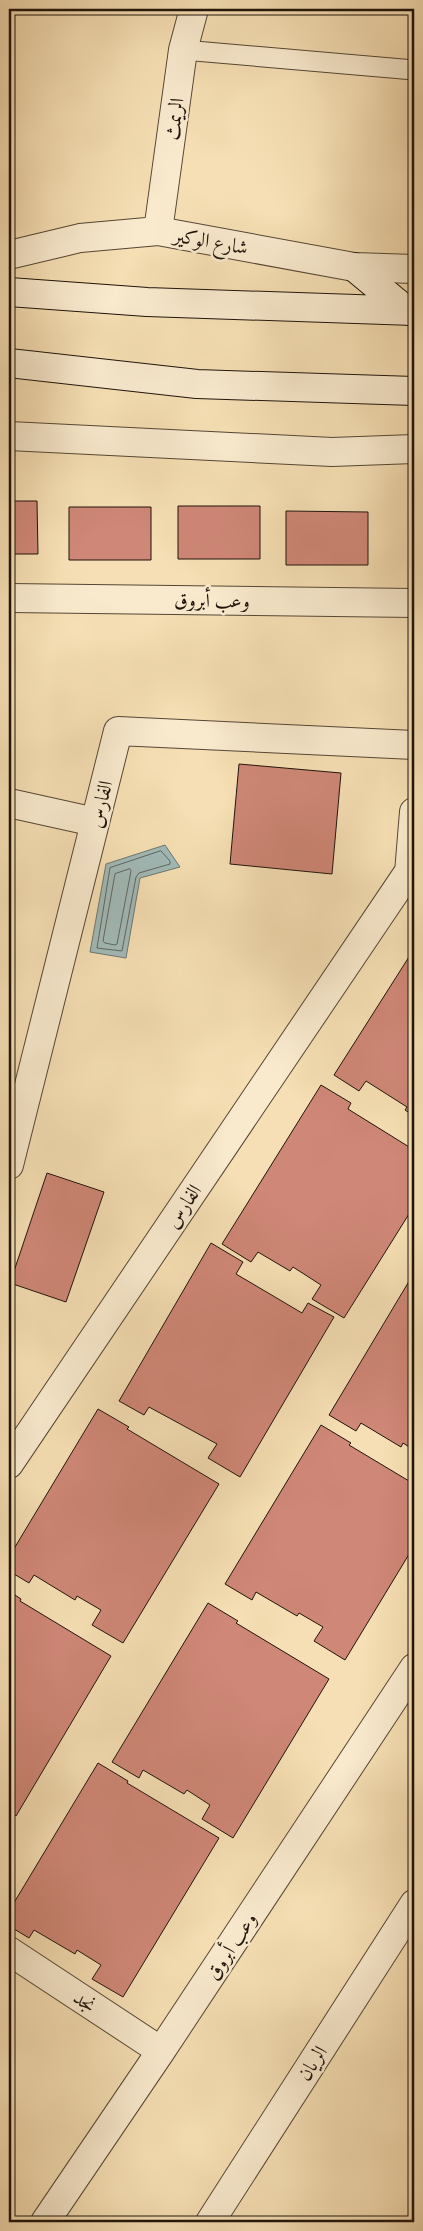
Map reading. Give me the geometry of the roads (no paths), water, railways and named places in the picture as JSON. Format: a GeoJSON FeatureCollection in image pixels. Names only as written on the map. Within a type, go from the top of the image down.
{"type":"FeatureCollection","features":[{"type":"Feature","properties":{"kind":"street","name":"الريمث"},"geometry":{"type":"LineString","coordinates":[[158,231],[183,50],[194,9]]}},
{"type":"Feature","properties":{"kind":"street","name":"شارع الوكير"},"geometry":{"type":"LineString","coordinates":[[9,255],[80,238],[158,231],[354,267],[414,269]]}},
{"type":"Feature","properties":{"kind":"street"},"geometry":{"type":"LineString","coordinates":[[354,267],[411,311]]}},
{"type":"Feature","properties":{"kind":"street"},"geometry":{"type":"LineString","coordinates":[[9,292],[146,302],[411,311]]}},
{"type":"Feature","properties":{"kind":"street"},"geometry":{"type":"LineString","coordinates":[[9,363],[198,384],[414,391]]}},
{"type":"Feature","properties":{"kind":"street"},"geometry":{"type":"LineString","coordinates":[[9,436],[332,452],[414,449]]}},
{"type":"Feature","properties":{"kind":"street","name":"وعب أبروق"},"geometry":{"type":"LineString","coordinates":[[9,598],[414,602]]}},
{"type":"Feature","properties":{"kind":"street","name":"الفارس"},"geometry":{"type":"LineString","coordinates":[[9,1165],[118,731],[414,745]]}},
{"type":"Feature","properties":{"kind":"street"},"geometry":{"type":"LineString","coordinates":[[9,803],[95,822]]}},
{"type":"Feature","properties":{"kind":"street","name":"الفارس"},"geometry":{"type":"LineString","coordinates":[[9,1464],[411,869],[414,812]]}},
{"type":"Feature","properties":{"kind":"street","name":"وعب أبروق"},"geometry":{"type":"LineString","coordinates":[[44,2222],[161,2051],[414,1668]]}},
{"type":"Feature","properties":{"kind":"street","name":"الريان"},"geometry":{"type":"LineString","coordinates":[[210,2222],[414,1904]]}},
{"type":"Feature","properties":{"kind":"street","name":"نجد"},"geometry":{"type":"LineString","coordinates":[[9,1951],[161,2051]]}},
{"type":"Feature","properties":{"kind":"lane"},"geometry":{"type":"LineString","coordinates":[[183,50],[414,70]]}},
{"type":"Feature","properties":{"kind":"water"},"geometry":{"type":"Polygon","coordinates":[[[165,845],[180,867],[140,878],[126,958],[90,952],[106,864],[165,845]]]}}]}
